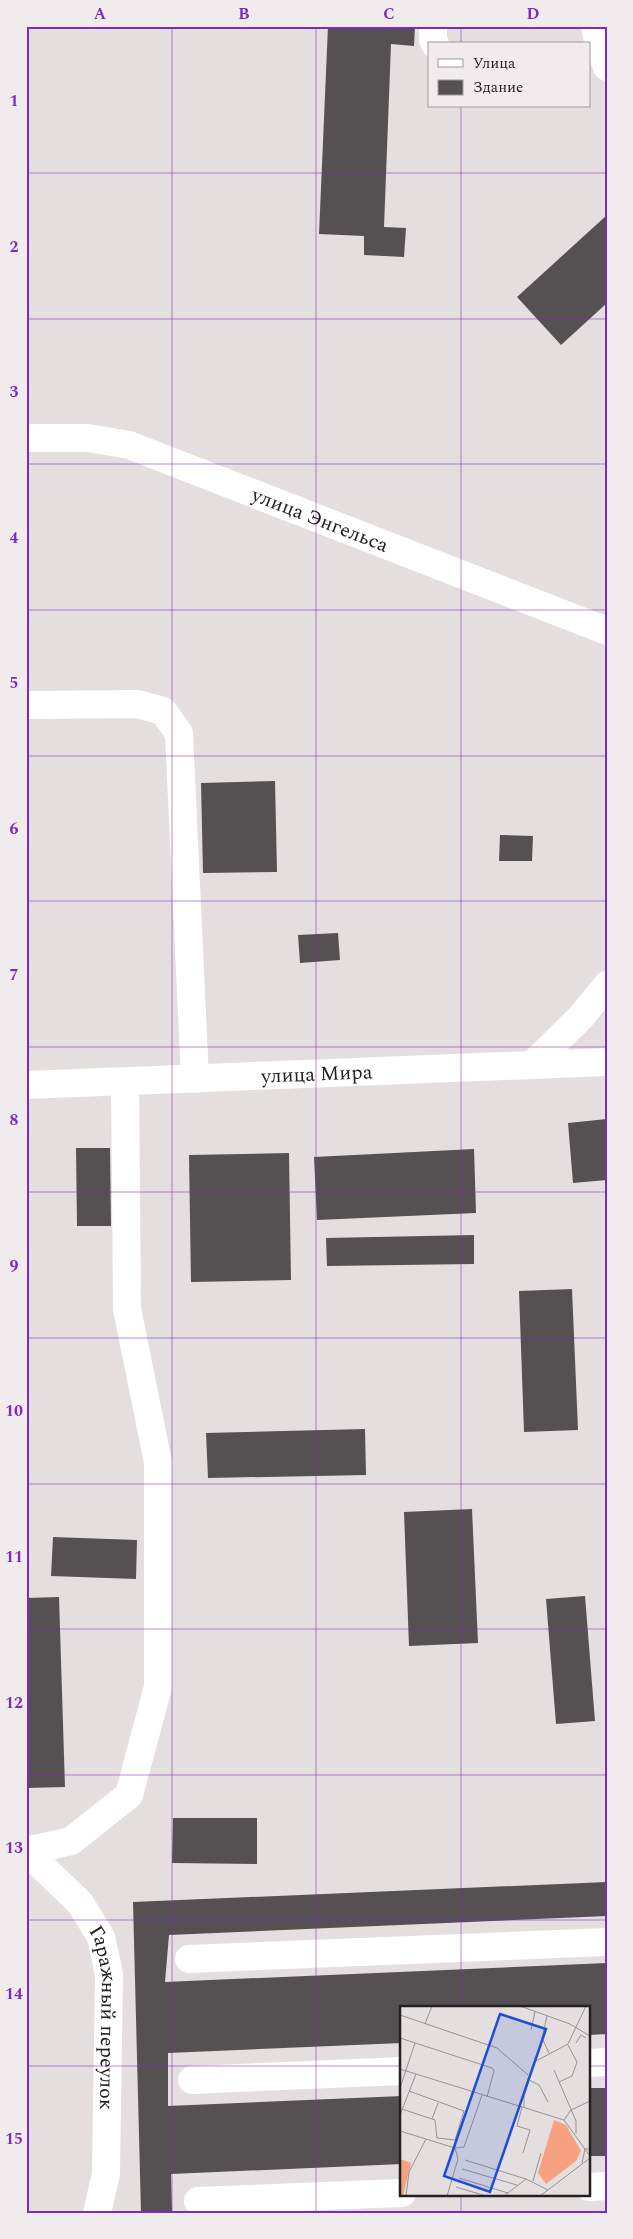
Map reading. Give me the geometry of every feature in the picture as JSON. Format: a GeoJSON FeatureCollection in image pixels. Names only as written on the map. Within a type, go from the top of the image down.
{"type":"FeatureCollection","features":[{"type":"Feature","properties":{"kind":"street"},"geometry":{"type":"LineString","coordinates":[[433,26],[434,42]]}},
{"type":"Feature","properties":{"kind":"street"},"geometry":{"type":"LineString","coordinates":[[600,36],[607,67]]}},
{"type":"Feature","properties":{"kind":"street","name":"улица Энгельса"},"geometry":{"type":"LineString","coordinates":[[26,438],[88,438],[129,444],[607,632]]}},
{"type":"Feature","properties":{"kind":"street"},"geometry":{"type":"LineString","coordinates":[[26,705],[138,704],[163,711],[179,733],[195,1080]]}},
{"type":"Feature","properties":{"kind":"street"},"geometry":{"type":"LineString","coordinates":[[532,1065],[581,1018],[607,985]]}},
{"type":"Feature","properties":{"kind":"street","name":"улица Мира"},"geometry":{"type":"LineString","coordinates":[[26,1085],[125,1083],[607,1062]]}},
{"type":"Feature","properties":{"kind":"street"},"geometry":{"type":"LineString","coordinates":[[26,1851],[71,1841],[129,1795],[158,1687],[158,1462],[128,1309],[125,1083]]}},
{"type":"Feature","properties":{"kind":"street","name":"Гаражный переулок"},"geometry":{"type":"LineString","coordinates":[[26,1851],[80,1903],[101,1937],[109,1974],[106,2174],[97,2213]]}},
{"type":"Feature","properties":{"kind":"street"},"geometry":{"type":"LineString","coordinates":[[189,1960],[607,1942]]}},
{"type":"Feature","properties":{"kind":"street"},"geometry":{"type":"LineString","coordinates":[[590,2063],[607,2062]]}},
{"type":"Feature","properties":{"kind":"street"},"geometry":{"type":"LineString","coordinates":[[192,2080],[400,2071]]}},
{"type":"Feature","properties":{"kind":"street"},"geometry":{"type":"LineString","coordinates":[[590,2187],[607,2186]]}},
{"type":"Feature","properties":{"kind":"street"},"geometry":{"type":"LineString","coordinates":[[198,2201],[400,2193]]}},
{"type":"Feature","properties":{"kind":"building"},"geometry":{"type":"Polygon","coordinates":[[[328,26],[415,26],[414,46],[391,44],[384,227],[406,228],[404,257],[364,255],[364,236],[319,234],[328,26]]]}},
{"type":"Feature","properties":{"kind":"building"},"geometry":{"type":"Polygon","coordinates":[[[607,215],[607,303],[561,345],[517,297],[607,215]]]}},
{"type":"Feature","properties":{"kind":"building"},"geometry":{"type":"Polygon","coordinates":[[[275,781],[277,872],[203,873],[201,783],[275,781]]]}},
{"type":"Feature","properties":{"kind":"building"},"geometry":{"type":"Polygon","coordinates":[[[500,835],[533,836],[532,861],[499,861],[500,835]]]}},
{"type":"Feature","properties":{"kind":"building"},"geometry":{"type":"Polygon","coordinates":[[[338,933],[340,960],[300,963],[298,935],[338,933]]]}},
{"type":"Feature","properties":{"kind":"building"},"geometry":{"type":"Polygon","coordinates":[[[607,1119],[607,1180],[573,1183],[568,1123],[607,1119]]]}},
{"type":"Feature","properties":{"kind":"building"},"geometry":{"type":"Polygon","coordinates":[[[76,1148],[110,1148],[111,1226],[77,1226],[76,1148]]]}},
{"type":"Feature","properties":{"kind":"building"},"geometry":{"type":"Polygon","coordinates":[[[474,1149],[476,1213],[317,1220],[314,1157],[474,1149]]]}},
{"type":"Feature","properties":{"kind":"building"},"geometry":{"type":"Polygon","coordinates":[[[289,1153],[291,1280],[191,1282],[189,1155],[289,1153]]]}},
{"type":"Feature","properties":{"kind":"building"},"geometry":{"type":"Polygon","coordinates":[[[474,1235],[474,1264],[327,1266],[326,1238],[474,1235]]]}},
{"type":"Feature","properties":{"kind":"building"},"geometry":{"type":"Polygon","coordinates":[[[572,1289],[578,1430],[524,1432],[519,1291],[572,1289]]]}},
{"type":"Feature","properties":{"kind":"building"},"geometry":{"type":"Polygon","coordinates":[[[365,1429],[366,1475],[208,1478],[206,1433],[365,1429]]]}},
{"type":"Feature","properties":{"kind":"building"},"geometry":{"type":"Polygon","coordinates":[[[472,1509],[478,1643],[409,1646],[404,1512],[472,1509]]]}},
{"type":"Feature","properties":{"kind":"building"},"geometry":{"type":"Polygon","coordinates":[[[53,1537],[137,1540],[136,1579],[51,1576],[53,1537]]]}},
{"type":"Feature","properties":{"kind":"building"},"geometry":{"type":"Polygon","coordinates":[[[585,1596],[595,1721],[556,1724],[546,1599],[585,1596]]]}},
{"type":"Feature","properties":{"kind":"building"},"geometry":{"type":"Polygon","coordinates":[[[59,1597],[65,1787],[26,1788],[26,1598],[59,1597]]]}},
{"type":"Feature","properties":{"kind":"building"},"geometry":{"type":"Polygon","coordinates":[[[173,1818],[257,1818],[257,1864],[172,1863],[173,1818]]]}},
{"type":"Feature","properties":{"kind":"building"},"geometry":{"type":"Polygon","coordinates":[[[607,1882],[607,1916],[169,1935],[165,1982],[607,1963],[607,2034],[590,2035],[590,2006],[400,2006],[400,2043],[168,2053],[168,2106],[400,2096],[400,2164],[171,2174],[172,2213],[141,2213],[133,1902],[607,1882]]]}},
{"type":"Feature","properties":{"kind":"building"},"geometry":{"type":"Polygon","coordinates":[[[590,2088],[607,2088],[607,2156],[590,2156],[590,2088]]]}}]}
